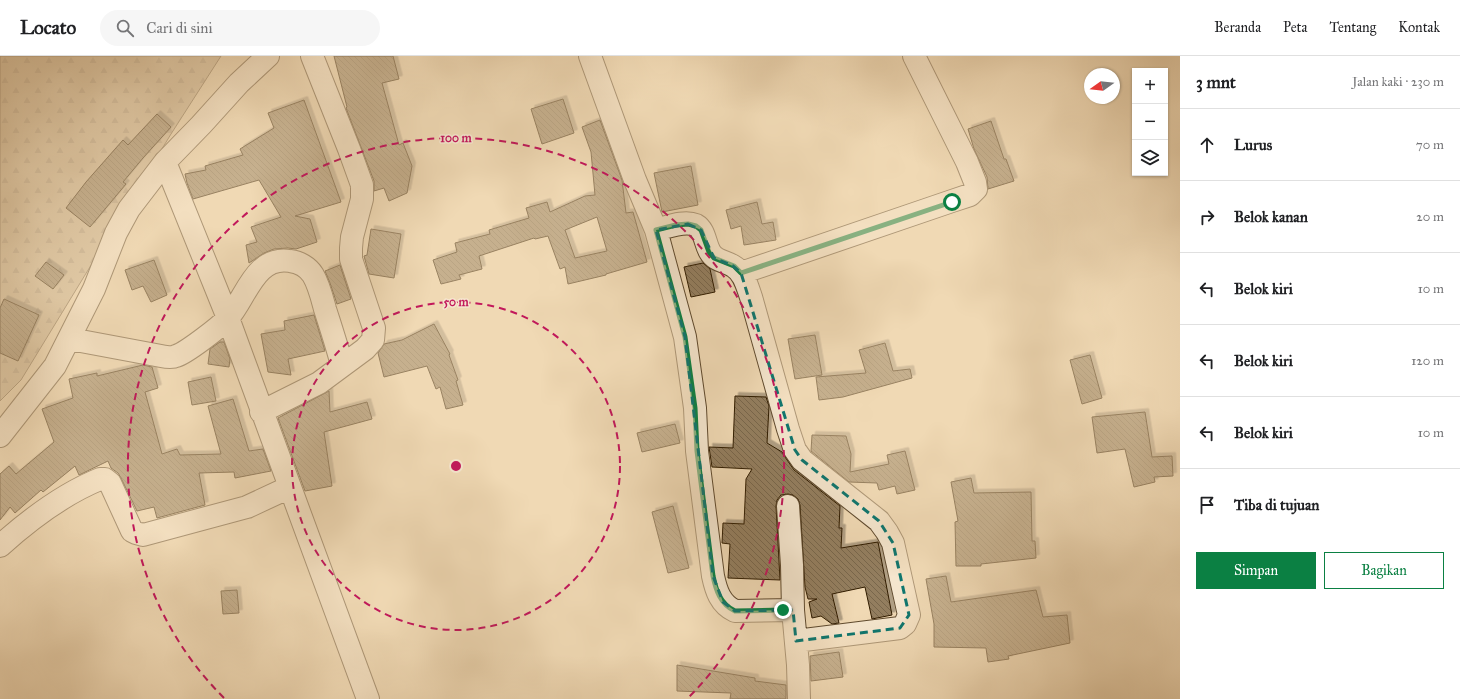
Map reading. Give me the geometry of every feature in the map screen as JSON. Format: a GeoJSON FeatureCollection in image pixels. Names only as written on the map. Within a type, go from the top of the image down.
{"type":"FeatureCollection","features":[{"type":"Feature","properties":{"kind":"street"},"geometry":{"type":"LineString","coordinates":[[0,436],[55,366],[94,289],[116,233],[129,209],[165,162],[201,126],[239,83],[268,56]]}},
{"type":"Feature","properties":{"kind":"street"},"geometry":{"type":"LineString","coordinates":[[261,412],[319,383],[342,364],[365,349],[373,340],[374,328],[351,259],[352,237],[362,199],[362,185],[312,56]]}},
{"type":"Feature","properties":{"kind":"street"},"geometry":{"type":"LineString","coordinates":[[590,56],[635,180],[656,230],[685,337],[695,408],[697,451],[713,576],[717,592],[723,602],[730,609],[735,611],[793,610]]}},
{"type":"Feature","properties":{"kind":"street"},"geometry":{"type":"LineString","coordinates":[[741,273],[952,202],[970,195],[976,189],[975,182],[967,162],[914,56]]}},
{"type":"Feature","properties":{"kind":"street"},"geometry":{"type":"LineString","coordinates":[[165,162],[228,318],[261,412],[290,486],[368,699]]}},
{"type":"Feature","properties":{"kind":"street"},"geometry":{"type":"LineString","coordinates":[[656,230],[676,225],[688,224],[696,226],[701,230],[709,252],[714,258],[734,266],[741,273],[751,297],[795,450],[802,460],[879,522],[894,543],[909,615],[905,624],[900,628],[796,642]]}},
{"type":"Feature","properties":{"kind":"street"},"geometry":{"type":"LineString","coordinates":[[70,339],[161,356],[175,357],[186,352],[228,318],[250,282],[258,273],[268,264],[283,259],[295,261],[305,266],[313,275],[322,298],[342,364]]}},
{"type":"Feature","properties":{"kind":"street"},"geometry":{"type":"LineString","coordinates":[[0,546],[20,528],[48,507],[100,479],[105,479],[110,484],[132,531],[143,535],[247,507],[290,486]]}},
{"type":"Feature","properties":{"kind":"street"},"geometry":{"type":"LineString","coordinates":[[788,506],[799,699]]}},
{"type":"Feature","properties":{"kind":"highlighted area"},"geometry":{"type":"Polygon","coordinates":[[[688,224],[701,230],[714,258],[733,266],[741,273],[795,450],[802,460],[879,521],[893,543],[909,615],[900,628],[796,641],[793,610],[735,611],[723,602],[713,576],[685,337],[656,230],[688,224]]]}},
{"type":"Feature","properties":{"kind":"green space"},"geometry":{"type":"Polygon","coordinates":[[[0,56],[221,56],[171,134],[21,380],[0,401],[0,56]]]}},
{"type":"Feature","properties":{"kind":"building"},"geometry":{"type":"Polygon","coordinates":[[[334,56],[393,56],[399,79],[382,83],[399,145],[403,143],[412,166],[407,193],[389,201],[384,188],[374,191],[374,181],[346,108],[334,56]]]}},
{"type":"Feature","properties":{"kind":"building"},"geometry":{"type":"Polygon","coordinates":[[[563,99],[574,133],[542,144],[531,109],[563,99]]]}},
{"type":"Feature","properties":{"kind":"building"},"geometry":{"type":"Polygon","coordinates":[[[304,100],[341,202],[295,216],[310,219],[317,242],[296,249],[274,249],[264,253],[249,263],[246,245],[257,242],[251,227],[281,217],[259,180],[193,199],[185,174],[206,170],[205,166],[243,155],[240,149],[274,128],[268,113],[304,100]]]}},
{"type":"Feature","properties":{"kind":"building"},"geometry":{"type":"Polygon","coordinates":[[[157,114],[171,127],[123,182],[126,184],[90,227],[66,208],[86,182],[123,140],[128,145],[157,114]]]}},
{"type":"Feature","properties":{"kind":"building"},"geometry":{"type":"Polygon","coordinates":[[[600,120],[622,180],[626,213],[633,212],[647,262],[606,275],[568,284],[565,267],[560,269],[548,236],[534,238],[479,256],[482,269],[459,275],[461,279],[441,284],[433,260],[457,252],[455,243],[490,234],[489,230],[529,218],[526,208],[547,202],[550,212],[585,196],[595,195],[591,152],[582,127],[600,120]],[[597,217],[565,230],[575,258],[607,251],[597,217]]]}},
{"type":"Feature","properties":{"kind":"building"},"geometry":{"type":"Polygon","coordinates":[[[991,121],[1004,159],[1006,159],[1014,181],[988,189],[987,177],[974,149],[968,129],[991,121]]]}},
{"type":"Feature","properties":{"kind":"building"},"geometry":{"type":"Polygon","coordinates":[[[691,166],[698,205],[662,212],[654,173],[691,166]]]}},
{"type":"Feature","properties":{"kind":"building"},"geometry":{"type":"Polygon","coordinates":[[[757,202],[762,224],[773,222],[776,240],[744,245],[741,226],[731,229],[726,210],[757,202]]]}},
{"type":"Feature","properties":{"kind":"building"},"geometry":{"type":"Polygon","coordinates":[[[371,229],[401,234],[394,278],[369,274],[364,256],[367,255],[371,229]]]}},
{"type":"Feature","properties":{"kind":"building"},"geometry":{"type":"Polygon","coordinates":[[[154,260],[167,295],[151,302],[143,286],[132,290],[125,270],[154,260]]]}},
{"type":"Feature","properties":{"kind":"building"},"geometry":{"type":"Polygon","coordinates":[[[46,262],[64,275],[53,289],[35,276],[46,262]]]}},
{"type":"Feature","properties":{"kind":"building"},"geometry":{"type":"Polygon","coordinates":[[[703,263],[710,269],[715,292],[691,297],[684,267],[703,263]]]}},
{"type":"Feature","properties":{"kind":"building"},"geometry":{"type":"Polygon","coordinates":[[[340,265],[351,299],[337,304],[325,271],[340,265]]]}},
{"type":"Feature","properties":{"kind":"building"},"geometry":{"type":"Polygon","coordinates":[[[4,299],[39,315],[18,361],[0,353],[0,308],[4,299]]]}},
{"type":"Feature","properties":{"kind":"building"},"geometry":{"type":"Polygon","coordinates":[[[314,315],[325,351],[288,359],[291,375],[268,372],[261,334],[285,330],[284,321],[314,315]]]}},
{"type":"Feature","properties":{"kind":"building"},"geometry":{"type":"Polygon","coordinates":[[[434,324],[450,354],[449,355],[458,380],[456,381],[463,405],[446,409],[440,387],[436,389],[427,366],[384,377],[378,353],[384,344],[402,340],[434,324]]]}},
{"type":"Feature","properties":{"kind":"building"},"geometry":{"type":"Polygon","coordinates":[[[815,335],[822,375],[795,379],[788,339],[815,335]]]}},
{"type":"Feature","properties":{"kind":"building"},"geometry":{"type":"Polygon","coordinates":[[[220,342],[224,342],[230,359],[229,367],[208,364],[210,349],[220,342]]]}},
{"type":"Feature","properties":{"kind":"building"},"geometry":{"type":"Polygon","coordinates":[[[885,343],[893,371],[910,369],[912,378],[843,397],[819,400],[816,377],[866,373],[859,350],[885,343]]]}},
{"type":"Feature","properties":{"kind":"building"},"geometry":{"type":"Polygon","coordinates":[[[1090,355],[1102,398],[1082,404],[1070,360],[1090,355]]]}},
{"type":"Feature","properties":{"kind":"building"},"geometry":{"type":"Polygon","coordinates":[[[143,365],[152,367],[158,388],[145,392],[162,454],[177,449],[180,455],[221,454],[208,406],[233,399],[249,451],[263,449],[271,471],[235,478],[234,472],[199,473],[205,505],[157,518],[154,507],[137,511],[121,478],[118,473],[111,468],[108,461],[79,475],[75,466],[43,492],[41,490],[15,513],[10,507],[0,520],[0,474],[9,466],[16,474],[54,442],[42,409],[73,398],[69,379],[97,373],[97,376],[143,365]]]}},
{"type":"Feature","properties":{"kind":"building"},"geometry":{"type":"Polygon","coordinates":[[[211,377],[216,401],[192,405],[188,382],[211,377]]]}},
{"type":"Feature","properties":{"kind":"building"},"geometry":{"type":"Polygon","coordinates":[[[329,391],[330,412],[367,402],[372,419],[324,432],[332,486],[305,491],[278,418],[329,391]]]}},
{"type":"Feature","properties":{"kind":"building"},"geometry":{"type":"Polygon","coordinates":[[[735,396],[766,397],[769,406],[767,443],[782,452],[794,470],[840,506],[839,528],[842,528],[841,548],[878,542],[892,615],[872,619],[865,587],[832,594],[839,623],[832,624],[821,616],[812,618],[809,602],[817,599],[808,599],[805,587],[800,505],[798,499],[793,495],[781,495],[777,500],[776,506],[780,580],[728,578],[730,544],[722,543],[723,523],[744,524],[746,479],[752,469],[712,467],[709,447],[733,448],[735,396]]]}},
{"type":"Feature","properties":{"kind":"building"},"geometry":{"type":"Polygon","coordinates":[[[1145,412],[1152,457],[1172,456],[1173,476],[1154,477],[1155,482],[1134,487],[1125,449],[1097,453],[1092,417],[1145,412]]]}},
{"type":"Feature","properties":{"kind":"building"},"geometry":{"type":"Polygon","coordinates":[[[675,424],[680,443],[642,452],[637,433],[675,424]]]}},
{"type":"Feature","properties":{"kind":"building"},"geometry":{"type":"Polygon","coordinates":[[[812,435],[846,436],[851,454],[850,472],[889,464],[887,455],[905,451],[915,490],[897,494],[895,486],[879,490],[877,483],[849,482],[811,451],[812,435]]]}},
{"type":"Feature","properties":{"kind":"building"},"geometry":{"type":"Polygon","coordinates":[[[971,478],[974,493],[1031,492],[1032,541],[1035,541],[1036,558],[981,564],[981,566],[956,566],[955,522],[958,521],[951,482],[971,478]]]}},
{"type":"Feature","properties":{"kind":"building"},"geometry":{"type":"Polygon","coordinates":[[[673,506],[689,568],[668,573],[652,512],[673,506]]]}},
{"type":"Feature","properties":{"kind":"building"},"geometry":{"type":"Polygon","coordinates":[[[946,576],[951,602],[1036,590],[1043,617],[1067,615],[1070,643],[1008,656],[1009,659],[988,662],[986,648],[934,647],[934,624],[926,579],[946,576]]]}},
{"type":"Feature","properties":{"kind":"building"},"geometry":{"type":"Polygon","coordinates":[[[237,590],[239,613],[223,614],[221,591],[237,590]]]}},
{"type":"Feature","properties":{"kind":"building"},"geometry":{"type":"Polygon","coordinates":[[[839,652],[843,677],[811,681],[810,656],[839,652]]]}},
{"type":"Feature","properties":{"kind":"building"},"geometry":{"type":"Polygon","coordinates":[[[677,665],[755,678],[755,681],[786,685],[786,699],[730,699],[731,693],[677,691],[677,665]]]}},
{"type":"Feature","properties":{"kind":"route"},"geometry":{"type":"LineString","coordinates":[[783,610],[735,611],[730,609],[723,602],[717,592],[713,576],[697,451],[695,408],[685,337],[656,230],[676,225],[688,224],[696,226],[701,230],[709,252],[714,258],[734,266],[741,273],[952,202]]}}]}
